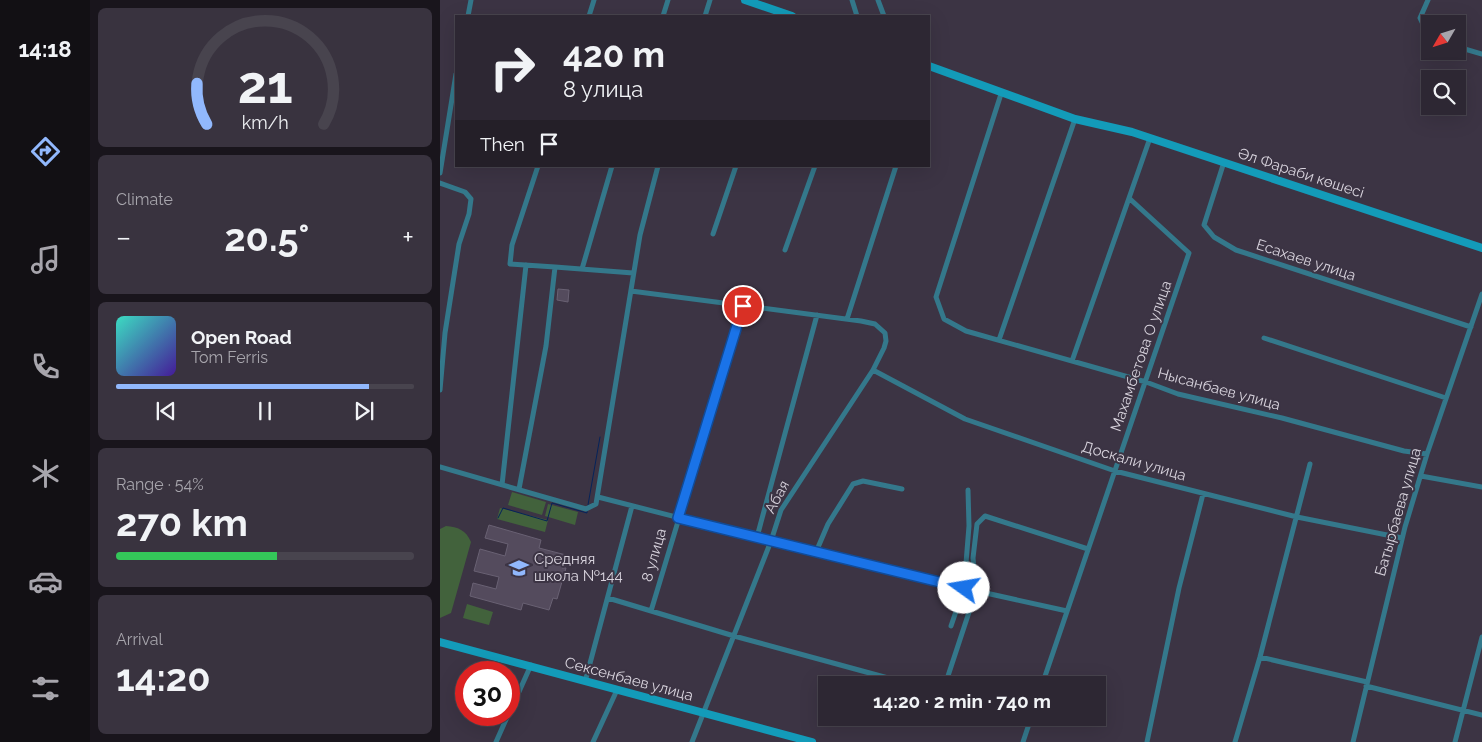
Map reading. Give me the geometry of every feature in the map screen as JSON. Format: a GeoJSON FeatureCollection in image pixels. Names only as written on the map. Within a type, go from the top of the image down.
{"type":"FeatureCollection","features":[{"type":"Feature","properties":{"kind":"street"},"geometry":{"type":"LineString","coordinates":[[468,15],[471,0]]}},
{"type":"Feature","properties":{"kind":"street"},"geometry":{"type":"LineString","coordinates":[[588,15],[594,0]]}},
{"type":"Feature","properties":{"kind":"street"},"geometry":{"type":"LineString","coordinates":[[663,15],[668,0]]}},
{"type":"Feature","properties":{"kind":"street"},"geometry":{"type":"LineString","coordinates":[[705,15],[710,0]]}},
{"type":"Feature","properties":{"kind":"street"},"geometry":{"type":"LineString","coordinates":[[745,0],[768,4],[782,15]]}},
{"type":"Feature","properties":{"kind":"street"},"geometry":{"type":"LineString","coordinates":[[852,0],[857,15]]}},
{"type":"Feature","properties":{"kind":"street"},"geometry":{"type":"LineString","coordinates":[[878,0],[884,15]]}},
{"type":"Feature","properties":{"kind":"street"},"geometry":{"type":"LineString","coordinates":[[1421,15],[1428,0]]}},
{"type":"Feature","properties":{"kind":"street"},"geometry":{"type":"LineString","coordinates":[[1466,49],[1482,54]]}},
{"type":"Feature","properties":{"kind":"street"},"geometry":{"type":"LineString","coordinates":[[930,66],[1001,94],[1075,119],[998,340]]}},
{"type":"Feature","properties":{"kind":"street"},"geometry":{"type":"LineString","coordinates":[[440,173],[455,80]]}},
{"type":"Feature","properties":{"kind":"street","name":"Нысанбаев улица"},"geometry":{"type":"LineString","coordinates":[[1001,94],[936,298],[944,319],[966,330],[1146,382],[1178,394],[1282,418],[1404,451],[1427,454]]}},
{"type":"Feature","properties":{"kind":"street","name":"Әл Фараби көшесі"},"geometry":{"type":"LineString","coordinates":[[1075,119],[1150,138],[1482,248]]}},
{"type":"Feature","properties":{"kind":"street"},"geometry":{"type":"LineString","coordinates":[[1072,361],[1150,138]]}},
{"type":"Feature","properties":{"kind":"street","name":"Есахаев улица"},"geometry":{"type":"LineString","coordinates":[[1224,162],[1204,225],[1214,237],[1236,250],[1470,327]]}},
{"type":"Feature","properties":{"kind":"street"},"geometry":{"type":"LineString","coordinates":[[538,167],[512,245],[510,264],[634,273]]}},
{"type":"Feature","properties":{"kind":"street"},"geometry":{"type":"LineString","coordinates":[[582,269],[612,167]]}},
{"type":"Feature","properties":{"kind":"street"},"geometry":{"type":"LineString","coordinates":[[441,470],[586,508],[594,506],[598,497],[642,222],[658,167]]}},
{"type":"Feature","properties":{"kind":"street"},"geometry":{"type":"LineString","coordinates":[[713,234],[736,167]]}},
{"type":"Feature","properties":{"kind":"street"},"geometry":{"type":"LineString","coordinates":[[785,250],[815,167]]}},
{"type":"Feature","properties":{"kind":"street"},"geometry":{"type":"LineString","coordinates":[[631,291],[847,319],[896,167]]}},
{"type":"Feature","properties":{"kind":"street"},"geometry":{"type":"LineString","coordinates":[[440,184],[465,192],[470,199],[469,214],[458,244],[440,390]]}},
{"type":"Feature","properties":{"kind":"street","name":"Махамбетова О улица"},"geometry":{"type":"LineString","coordinates":[[1045,676],[1189,253],[1130,199]]}},
{"type":"Feature","properties":{"kind":"street"},"geometry":{"type":"LineString","coordinates":[[502,485],[526,265]]}},
{"type":"Feature","properties":{"kind":"street"},"geometry":{"type":"LineString","coordinates":[[519,489],[543,364],[554,267]]}},
{"type":"Feature","properties":{"kind":"street","name":"Батырбаева улица"},"geometry":{"type":"LineString","coordinates":[[1352,742],[1402,538],[1427,454],[1482,294]]}},
{"type":"Feature","properties":{"kind":"street","name":"8 улица"},"geometry":{"type":"LineString","coordinates":[[651,611],[743,306]]}},
{"type":"Feature","properties":{"kind":"street"},"geometry":{"type":"LineString","coordinates":[[757,537],[817,315]]}},
{"type":"Feature","properties":{"kind":"street","name":"Абая"},"geometry":{"type":"LineString","coordinates":[[692,742],[771,541],[781,510],[873,370],[886,341],[885,333],[874,324],[847,319]]}},
{"type":"Feature","properties":{"kind":"street"},"geometry":{"type":"LineString","coordinates":[[1264,338],[1446,398]]}},
{"type":"Feature","properties":{"kind":"street","name":"Доскали улица"},"geometry":{"type":"LineString","coordinates":[[873,370],[965,420],[1115,470],[1297,517],[1402,538]]}},
{"type":"Feature","properties":{"kind":"street"},"geometry":{"type":"LineString","coordinates":[[1235,742],[1260,657],[1310,464]]}},
{"type":"Feature","properties":{"kind":"street"},"geometry":{"type":"LineString","coordinates":[[1420,476],[1482,487]]}},
{"type":"Feature","properties":{"kind":"street"},"geometry":{"type":"LineString","coordinates":[[816,552],[828,524],[853,484],[864,481],[902,489]]}},
{"type":"Feature","properties":{"kind":"street"},"geometry":{"type":"LineString","coordinates":[[951,626],[964,588],[970,526],[968,490]]}},
{"type":"Feature","properties":{"kind":"street"},"geometry":{"type":"LineString","coordinates":[[1147,742],[1177,597],[1203,494]]}},
{"type":"Feature","properties":{"kind":"street"},"geometry":{"type":"LineString","coordinates":[[598,497],[976,591],[1067,611]]}},
{"type":"Feature","properties":{"kind":"street"},"geometry":{"type":"LineString","coordinates":[[585,682],[632,506]]}},
{"type":"Feature","properties":{"kind":"street"},"geometry":{"type":"LineString","coordinates":[[948,676],[976,591],[973,558],[977,524],[985,516],[1088,549]]}},
{"type":"Feature","properties":{"kind":"street"},"geometry":{"type":"LineString","coordinates":[[608,598],[734,636],[881,676]]}},
{"type":"Feature","properties":{"kind":"street"},"geometry":{"type":"LineString","coordinates":[[1455,742],[1482,637]]}},
{"type":"Feature","properties":{"kind":"street","name":"Сексенбаев улица"},"geometry":{"type":"LineString","coordinates":[[440,642],[796,740],[812,742]]}},
{"type":"Feature","properties":{"kind":"street"},"geometry":{"type":"LineString","coordinates":[[1260,657],[1482,715]]}},
{"type":"Feature","properties":{"kind":"street"},"geometry":{"type":"LineString","coordinates":[[520,689],[531,666]]}},
{"type":"Feature","properties":{"kind":"street"},"geometry":{"type":"LineString","coordinates":[[593,742],[617,690]]}},
{"type":"Feature","properties":{"kind":"street"},"geometry":{"type":"LineString","coordinates":[[496,742],[503,726]]}},
{"type":"Feature","properties":{"kind":"street"},"geometry":{"type":"LineString","coordinates":[[1023,742],[1028,726]]}},
{"type":"Feature","properties":{"kind":"green space"},"geometry":{"type":"Polygon","coordinates":[[[512,492],[546,502],[542,515],[508,505],[512,492]]]}},
{"type":"Feature","properties":{"kind":"green space"},"geometry":{"type":"Polygon","coordinates":[[[548,504],[578,512],[575,525],[545,516],[548,504]]]}},
{"type":"Feature","properties":{"kind":"green space"},"geometry":{"type":"Polygon","coordinates":[[[500,508],[548,520],[545,532],[497,519],[500,508]]]}},
{"type":"Feature","properties":{"kind":"green space"},"geometry":{"type":"Polygon","coordinates":[[[446,526],[461,530],[471,542],[451,613],[440,618],[440,529],[446,526]]]}},
{"type":"Feature","properties":{"kind":"green space"},"geometry":{"type":"Polygon","coordinates":[[[467,604],[493,612],[489,625],[463,618],[467,604]]]}},
{"type":"Feature","properties":{"kind":"building"},"geometry":{"type":"Polygon","coordinates":[[[558,289],[569,290],[568,302],[557,300],[558,289]]]}},
{"type":"Feature","properties":{"kind":"building","name":"Средняя школа №144"},"geometry":{"type":"Polygon","coordinates":[[[489,525],[541,540],[539,548],[566,555],[562,568],[566,568],[557,599],[553,598],[549,610],[523,603],[521,610],[470,596],[473,583],[496,589],[499,577],[474,571],[480,549],[505,556],[508,544],[485,538],[489,525]]]}},
{"type":"Feature","properties":{"kind":"waterway"},"geometry":{"type":"LineString","coordinates":[[588,505],[600,437]]}},
{"type":"Feature","properties":{"kind":"waterway"},"geometry":{"type":"LineString","coordinates":[[498,518],[503,508],[547,521],[552,503],[587,513],[587,510]]}},
{"type":"Feature","properties":{"kind":"place","name":"Средняя школа №144"},"geometry":{"type":"Point","coordinates":[519,568]}},
{"type":"Feature","properties":{"kind":"route"},"geometry":{"type":"LineString","coordinates":[[743,306],[678,518],[891,572],[964,588]]}}]}
